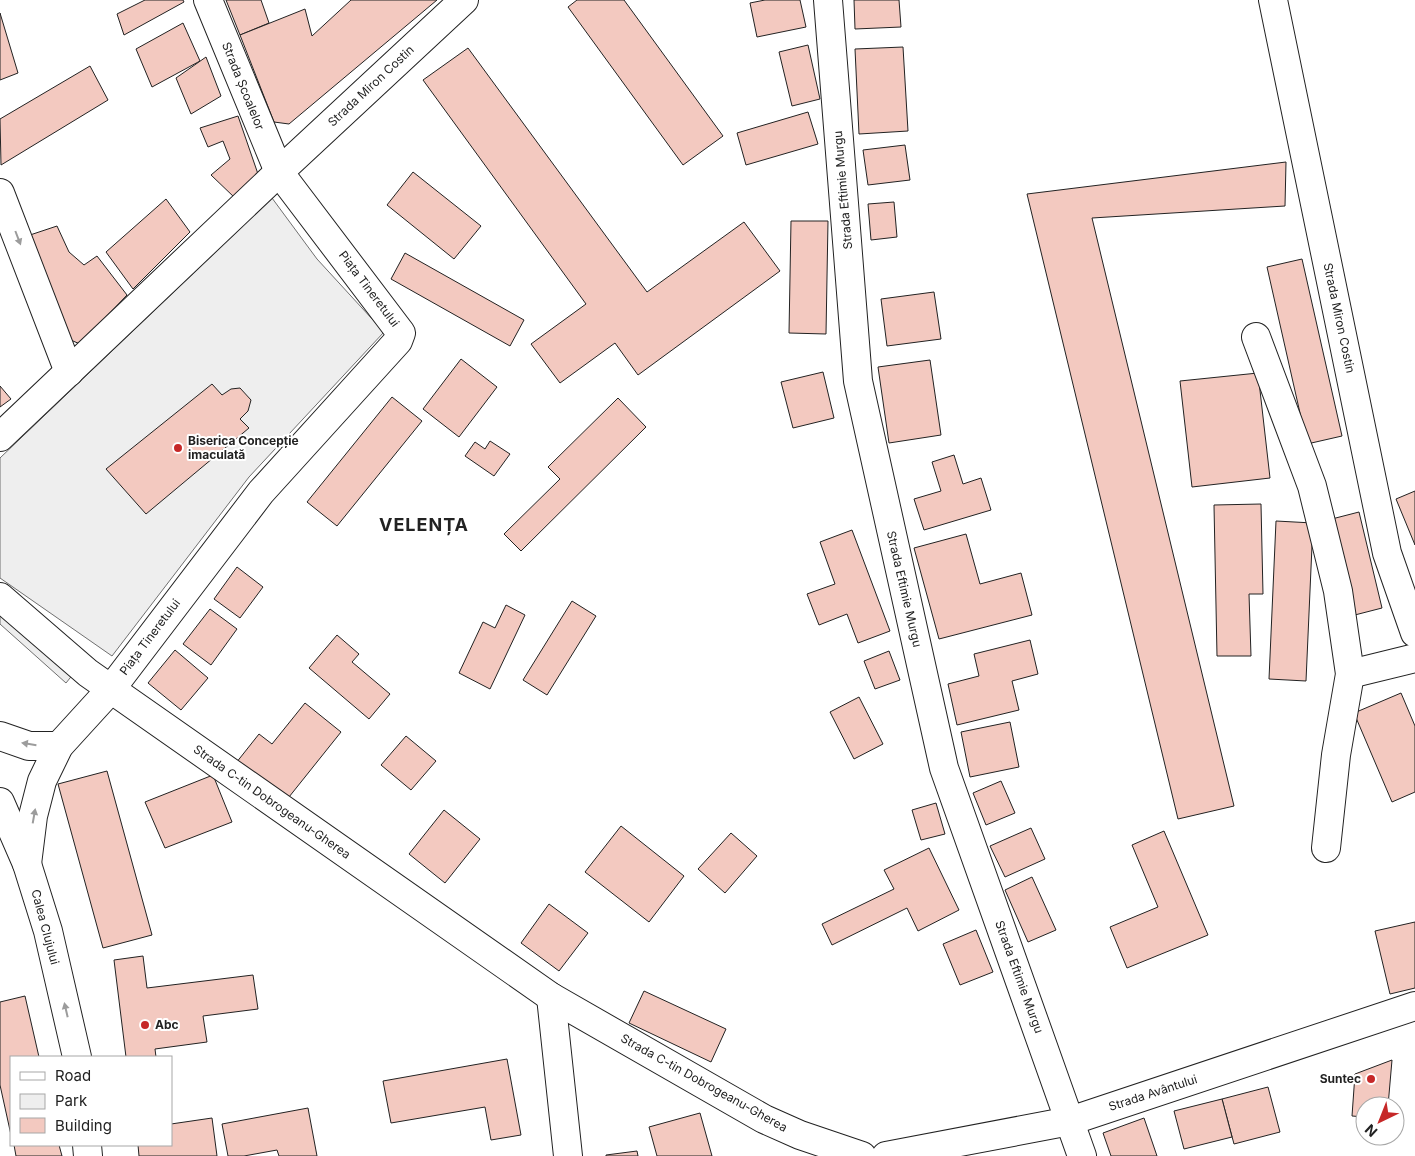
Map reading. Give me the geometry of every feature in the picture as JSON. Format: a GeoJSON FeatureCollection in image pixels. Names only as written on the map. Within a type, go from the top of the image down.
{"type":"FeatureCollection","features":[{"type":"Feature","properties":{"kind":"street","name":"Strada Școalelor"},"geometry":{"type":"LineString","coordinates":[[208,0],[279,172]]}},
{"type":"Feature","properties":{"kind":"street","name":"Strada Miron Costin"},"geometry":{"type":"LineString","coordinates":[[279,172],[464,0]]}},
{"type":"Feature","properties":{"kind":"street","name":"Strada Eftimie Murgu"},"geometry":{"type":"LineString","coordinates":[[828,0],[858,381],[944,768],[1082,1156]]}},
{"type":"Feature","properties":{"kind":"street","name":"Strada Miron Costin"},"geometry":{"type":"LineString","coordinates":[[1273,0],[1387,553],[1415,633]]}},
{"type":"Feature","properties":{"kind":"street"},"geometry":{"type":"LineString","coordinates":[[0,437],[279,172]]}},
{"type":"Feature","properties":{"kind":"street","name":"Piața Tineretului"},"geometry":{"type":"LineString","coordinates":[[28,864],[33,816],[42,781],[59,746],[111,689],[261,492],[398,341],[401,333],[279,172]]}},
{"type":"Feature","properties":{"kind":"street"},"geometry":{"type":"LineString","coordinates":[[0,193],[69,372]]}},
{"type":"Feature","properties":{"kind":"street"},"geometry":{"type":"LineString","coordinates":[[1256,337],[1312,486],[1338,592],[1350,674],[1336,755],[1326,848]]}},
{"type":"Feature","properties":{"kind":"street","name":"Strada C-tin Dobrogeanu-Gherea"},"geometry":{"type":"LineString","coordinates":[[0,597],[88,673],[551,997],[764,1119],[800,1135],[862,1156]]}},
{"type":"Feature","properties":{"kind":"street"},"geometry":{"type":"LineString","coordinates":[[1350,674],[1415,658]]}},
{"type":"Feature","properties":{"kind":"street"},"geometry":{"type":"LineString","coordinates":[[0,736],[29,746],[59,746]]}},
{"type":"Feature","properties":{"kind":"street","name":"Calea Clujului"},"geometry":{"type":"LineString","coordinates":[[0,802],[28,864],[48,931],[77,1056]]}},
{"type":"Feature","properties":{"kind":"street"},"geometry":{"type":"LineString","coordinates":[[551,997],[568,1156]]}},
{"type":"Feature","properties":{"kind":"street","name":"Strada Avântului"},"geometry":{"type":"LineString","coordinates":[[886,1156],[1070,1121],[1415,1006]]}},
{"type":"Feature","properties":{"kind":"green space"},"geometry":{"type":"Polygon","coordinates":[[[272,198],[317,259],[384,332],[249,477],[112,656],[0,578],[0,458],[272,198]]]}},
{"type":"Feature","properties":{"kind":"shaded area"},"geometry":{"type":"Polygon","coordinates":[[[0,606],[74,673],[66,683],[0,624],[0,606]]]}},
{"type":"Feature","properties":{"kind":"building"},"geometry":{"type":"Polygon","coordinates":[[[145,0],[183,0],[184,2],[124,35],[117,14],[145,0]]]}},
{"type":"Feature","properties":{"kind":"building"},"geometry":{"type":"Polygon","coordinates":[[[226,0],[261,0],[269,23],[240,35],[226,0]]]}},
{"type":"Feature","properties":{"kind":"building"},"geometry":{"type":"Polygon","coordinates":[[[351,0],[437,0],[289,124],[274,122],[240,35],[305,9],[312,36],[351,0]]]}},
{"type":"Feature","properties":{"kind":"building"},"geometry":{"type":"Polygon","coordinates":[[[577,0],[624,0],[723,136],[683,165],[568,7],[577,0]]]}},
{"type":"Feature","properties":{"kind":"building"},"geometry":{"type":"Polygon","coordinates":[[[765,0],[800,0],[806,27],[757,37],[750,3],[765,0]]]}},
{"type":"Feature","properties":{"kind":"building"},"geometry":{"type":"Polygon","coordinates":[[[854,0],[899,0],[901,27],[855,29],[854,0]]]}},
{"type":"Feature","properties":{"kind":"building"},"geometry":{"type":"Polygon","coordinates":[[[0,13],[18,73],[0,80],[0,13]]]}},
{"type":"Feature","properties":{"kind":"building"},"geometry":{"type":"Polygon","coordinates":[[[183,23],[200,61],[152,87],[136,49],[183,23]]]}},
{"type":"Feature","properties":{"kind":"building"},"geometry":{"type":"Polygon","coordinates":[[[808,45],[820,99],[792,106],[779,52],[808,45]]]}},
{"type":"Feature","properties":{"kind":"building"},"geometry":{"type":"Polygon","coordinates":[[[903,47],[908,131],[859,134],[855,49],[903,47]]]}},
{"type":"Feature","properties":{"kind":"building"},"geometry":{"type":"Polygon","coordinates":[[[468,48],[647,292],[744,222],[780,271],[638,375],[615,343],[560,383],[531,344],[586,304],[423,80],[468,48]]]}},
{"type":"Feature","properties":{"kind":"building"},"geometry":{"type":"Polygon","coordinates":[[[206,57],[221,96],[191,114],[176,78],[206,57]]]}},
{"type":"Feature","properties":{"kind":"building"},"geometry":{"type":"Polygon","coordinates":[[[90,66],[108,100],[1,165],[0,119],[90,66]]]}},
{"type":"Feature","properties":{"kind":"building"},"geometry":{"type":"Polygon","coordinates":[[[808,112],[818,144],[746,165],[737,133],[808,112]]]}},
{"type":"Feature","properties":{"kind":"building"},"geometry":{"type":"Polygon","coordinates":[[[238,116],[258,174],[235,198],[211,175],[230,159],[223,141],[208,147],[200,128],[238,116]]]}},
{"type":"Feature","properties":{"kind":"building"},"geometry":{"type":"Polygon","coordinates":[[[905,145],[910,180],[868,185],[863,150],[905,145]]]}},
{"type":"Feature","properties":{"kind":"building"},"geometry":{"type":"Polygon","coordinates":[[[1286,162],[1285,206],[1092,218],[1234,806],[1178,819],[1027,194],[1286,162]]]}},
{"type":"Feature","properties":{"kind":"building"},"geometry":{"type":"Polygon","coordinates":[[[413,172],[481,226],[454,259],[387,205],[413,172]]]}},
{"type":"Feature","properties":{"kind":"building"},"geometry":{"type":"Polygon","coordinates":[[[166,199],[190,232],[133,289],[106,252],[166,199]]]}},
{"type":"Feature","properties":{"kind":"building"},"geometry":{"type":"Polygon","coordinates":[[[894,202],[897,237],[871,240],[868,204],[894,202]]]}},
{"type":"Feature","properties":{"kind":"building"},"geometry":{"type":"Polygon","coordinates":[[[791,221],[828,221],[826,334],[789,333],[791,221]]]}},
{"type":"Feature","properties":{"kind":"building"},"geometry":{"type":"Polygon","coordinates":[[[57,226],[69,252],[84,265],[97,256],[127,295],[80,344],[66,338],[30,235],[57,226]]]}},
{"type":"Feature","properties":{"kind":"building"},"geometry":{"type":"Polygon","coordinates":[[[405,253],[524,320],[510,346],[391,279],[405,253]]]}},
{"type":"Feature","properties":{"kind":"building"},"geometry":{"type":"Polygon","coordinates":[[[1302,259],[1342,436],[1307,444],[1267,267],[1302,259]]]}},
{"type":"Feature","properties":{"kind":"building"},"geometry":{"type":"Polygon","coordinates":[[[934,292],[941,339],[887,346],[881,299],[934,292]]]}},
{"type":"Feature","properties":{"kind":"building"},"geometry":{"type":"Polygon","coordinates":[[[461,359],[497,387],[459,437],[423,409],[461,359]]]}},
{"type":"Feature","properties":{"kind":"building"},"geometry":{"type":"Polygon","coordinates":[[[930,360],[941,435],[889,443],[878,367],[930,360]]]}},
{"type":"Feature","properties":{"kind":"building"},"geometry":{"type":"Polygon","coordinates":[[[823,372],[834,418],[793,428],[781,382],[823,372]]]}},
{"type":"Feature","properties":{"kind":"building"},"geometry":{"type":"Polygon","coordinates":[[[1258,373],[1270,478],[1192,487],[1180,381],[1258,373]]]}},
{"type":"Feature","properties":{"kind":"building","name":"Biserica Concepție imaculată"},"geometry":{"type":"Polygon","coordinates":[[[212,384],[222,395],[231,389],[240,388],[251,400],[248,411],[240,419],[249,428],[146,514],[106,469],[212,384]]]}},
{"type":"Feature","properties":{"kind":"building"},"geometry":{"type":"Polygon","coordinates":[[[0,386],[11,399],[0,407],[0,386]]]}},
{"type":"Feature","properties":{"kind":"building"},"geometry":{"type":"Polygon","coordinates":[[[392,397],[422,421],[337,526],[307,502],[392,397]]]}},
{"type":"Feature","properties":{"kind":"building"},"geometry":{"type":"Polygon","coordinates":[[[618,398],[646,427],[521,551],[504,534],[560,479],[548,467],[618,398]]]}},
{"type":"Feature","properties":{"kind":"building"},"geometry":{"type":"Polygon","coordinates":[[[490,441],[510,454],[494,476],[465,456],[475,442],[485,449],[490,441]]]}},
{"type":"Feature","properties":{"kind":"building"},"geometry":{"type":"Polygon","coordinates":[[[954,455],[963,484],[981,478],[991,510],[924,530],[914,499],[941,491],[932,462],[954,455]]]}},
{"type":"Feature","properties":{"kind":"building"},"geometry":{"type":"Polygon","coordinates":[[[1415,491],[1415,545],[1396,499],[1415,491]]]}},
{"type":"Feature","properties":{"kind":"building"},"geometry":{"type":"Polygon","coordinates":[[[1261,504],[1263,594],[1249,594],[1251,656],[1217,656],[1214,505],[1261,504]]]}},
{"type":"Feature","properties":{"kind":"building"},"geometry":{"type":"Polygon","coordinates":[[[1359,512],[1382,608],[1347,617],[1324,521],[1359,512]]]}},
{"type":"Feature","properties":{"kind":"building"},"geometry":{"type":"Polygon","coordinates":[[[1276,521],[1313,523],[1306,681],[1269,679],[1276,521]]]}},
{"type":"Feature","properties":{"kind":"building"},"geometry":{"type":"Polygon","coordinates":[[[852,530],[890,631],[858,643],[847,614],[819,625],[807,594],[835,584],[820,542],[852,530]]]}},
{"type":"Feature","properties":{"kind":"building"},"geometry":{"type":"Polygon","coordinates":[[[966,534],[980,584],[1021,573],[1032,615],[939,639],[914,548],[966,534]]]}},
{"type":"Feature","properties":{"kind":"building"},"geometry":{"type":"Polygon","coordinates":[[[237,567],[263,587],[240,618],[214,599],[237,567]]]}},
{"type":"Feature","properties":{"kind":"building"},"geometry":{"type":"Polygon","coordinates":[[[572,601],[596,616],[547,695],[523,680],[572,601]]]}},
{"type":"Feature","properties":{"kind":"building"},"geometry":{"type":"Polygon","coordinates":[[[506,605],[525,615],[490,689],[459,673],[483,622],[495,628],[506,605]]]}},
{"type":"Feature","properties":{"kind":"building"},"geometry":{"type":"Polygon","coordinates":[[[210,609],[237,629],[211,665],[183,644],[210,609]]]}},
{"type":"Feature","properties":{"kind":"building"},"geometry":{"type":"Polygon","coordinates":[[[337,635],[359,654],[352,662],[390,694],[369,719],[309,668],[337,635]]]}},
{"type":"Feature","properties":{"kind":"building"},"geometry":{"type":"Polygon","coordinates":[[[1030,640],[1038,674],[1012,681],[1019,710],[957,725],[948,684],[979,676],[974,654],[1030,640]]]}},
{"type":"Feature","properties":{"kind":"building"},"geometry":{"type":"Polygon","coordinates":[[[175,650],[208,678],[181,710],[148,683],[175,650]]]}},
{"type":"Feature","properties":{"kind":"building"},"geometry":{"type":"Polygon","coordinates":[[[889,651],[900,680],[875,689],[864,661],[889,651]]]}},
{"type":"Feature","properties":{"kind":"building"},"geometry":{"type":"Polygon","coordinates":[[[1401,693],[1415,726],[1415,792],[1392,802],[1354,713],[1401,693]]]}},
{"type":"Feature","properties":{"kind":"building"},"geometry":{"type":"Polygon","coordinates":[[[859,697],[883,744],[854,759],[830,712],[859,697]]]}},
{"type":"Feature","properties":{"kind":"building"},"geometry":{"type":"Polygon","coordinates":[[[305,703],[341,732],[285,802],[236,763],[259,734],[272,744],[305,703]]]}},
{"type":"Feature","properties":{"kind":"building"},"geometry":{"type":"Polygon","coordinates":[[[1010,722],[1019,767],[970,777],[961,732],[1010,722]]]}},
{"type":"Feature","properties":{"kind":"building"},"geometry":{"type":"Polygon","coordinates":[[[406,736],[436,761],[411,790],[381,765],[406,736]]]}},
{"type":"Feature","properties":{"kind":"building"},"geometry":{"type":"Polygon","coordinates":[[[107,771],[152,935],[103,948],[58,784],[107,771]]]}},
{"type":"Feature","properties":{"kind":"building"},"geometry":{"type":"Polygon","coordinates":[[[213,775],[232,822],[165,848],[145,802],[213,775]]]}},
{"type":"Feature","properties":{"kind":"building"},"geometry":{"type":"Polygon","coordinates":[[[1001,781],[1015,813],[986,825],[973,793],[1001,781]]]}},
{"type":"Feature","properties":{"kind":"building"},"geometry":{"type":"Polygon","coordinates":[[[936,803],[945,834],[921,840],[912,810],[936,803]]]}},
{"type":"Feature","properties":{"kind":"building"},"geometry":{"type":"Polygon","coordinates":[[[444,810],[480,839],[445,883],[409,854],[444,810]]]}},
{"type":"Feature","properties":{"kind":"building"},"geometry":{"type":"Polygon","coordinates":[[[621,826],[684,876],[649,922],[585,872],[621,826]]]}},
{"type":"Feature","properties":{"kind":"building"},"geometry":{"type":"Polygon","coordinates":[[[1031,828],[1045,859],[1005,877],[990,846],[1031,828]]]}},
{"type":"Feature","properties":{"kind":"building"},"geometry":{"type":"Polygon","coordinates":[[[1164,831],[1208,935],[1127,968],[1110,927],[1158,907],[1132,845],[1164,831]]]}},
{"type":"Feature","properties":{"kind":"building"},"geometry":{"type":"Polygon","coordinates":[[[731,833],[757,856],[725,893],[698,869],[731,833]]]}},
{"type":"Feature","properties":{"kind":"building"},"geometry":{"type":"Polygon","coordinates":[[[929,848],[959,910],[918,931],[907,908],[832,945],[822,924],[894,889],[884,870],[929,848]]]}},
{"type":"Feature","properties":{"kind":"building"},"geometry":{"type":"Polygon","coordinates":[[[1032,877],[1056,930],[1028,942],[1005,890],[1032,877]]]}},
{"type":"Feature","properties":{"kind":"building"},"geometry":{"type":"Polygon","coordinates":[[[549,904],[588,933],[559,971],[521,943],[549,904]]]}},
{"type":"Feature","properties":{"kind":"building"},"geometry":{"type":"Polygon","coordinates":[[[1415,922],[1415,988],[1390,994],[1375,931],[1415,922]]]}},
{"type":"Feature","properties":{"kind":"building"},"geometry":{"type":"Polygon","coordinates":[[[976,930],[993,972],[960,985],[943,944],[976,930]]]}},
{"type":"Feature","properties":{"kind":"building"},"geometry":{"type":"Polygon","coordinates":[[[143,956],[147,988],[253,975],[258,1009],[203,1016],[207,1042],[155,1049],[156,1056],[126,1056],[114,960],[143,956]]]}},
{"type":"Feature","properties":{"kind":"building"},"geometry":{"type":"Polygon","coordinates":[[[644,991],[726,1029],[711,1062],[629,1023],[644,991]]]}},
{"type":"Feature","properties":{"kind":"building"},"geometry":{"type":"Polygon","coordinates":[[[25,996],[39,1056],[10,1056],[10,1130],[0,1085],[0,1002],[25,996]]]}},
{"type":"Feature","properties":{"kind":"building"},"geometry":{"type":"Polygon","coordinates":[[[507,1059],[521,1135],[491,1140],[485,1107],[391,1123],[383,1081],[507,1059]]]}},
{"type":"Feature","properties":{"kind":"building"},"geometry":{"type":"Polygon","coordinates":[[[1392,1060],[1389,1096],[1355,1096],[1355,1116],[1352,1116],[1355,1074],[1392,1060]]]}},
{"type":"Feature","properties":{"kind":"building"},"geometry":{"type":"Polygon","coordinates":[[[1268,1087],[1280,1132],[1234,1144],[1222,1099],[1268,1087]]]}},
{"type":"Feature","properties":{"kind":"building"},"geometry":{"type":"Polygon","coordinates":[[[1222,1099],[1232,1137],[1184,1149],[1174,1111],[1222,1099]]]}},
{"type":"Feature","properties":{"kind":"building"},"geometry":{"type":"Polygon","coordinates":[[[308,1108],[317,1156],[279,1156],[277,1150],[244,1156],[228,1156],[222,1124],[308,1108]]]}},
{"type":"Feature","properties":{"kind":"building"},"geometry":{"type":"Polygon","coordinates":[[[700,1113],[712,1156],[657,1156],[649,1127],[700,1113]]]}},
{"type":"Feature","properties":{"kind":"building"},"geometry":{"type":"Polygon","coordinates":[[[212,1118],[217,1156],[139,1156],[138,1146],[172,1146],[172,1124],[212,1118]]]}},
{"type":"Feature","properties":{"kind":"building"},"geometry":{"type":"Polygon","coordinates":[[[1144,1118],[1157,1156],[1111,1156],[1103,1133],[1144,1118]]]}},
{"type":"Feature","properties":{"kind":"building"},"geometry":{"type":"Polygon","coordinates":[[[14,1146],[59,1146],[62,1156],[16,1156],[14,1146]]]}},
{"type":"Feature","properties":{"kind":"building"},"geometry":{"type":"Polygon","coordinates":[[[637,1151],[638,1156],[606,1156],[606,1155],[637,1151]]]}},
{"type":"Feature","properties":{"kind":"place","name":"Biserica Concepție imaculată"},"geometry":{"type":"Point","coordinates":[178,448]}},
{"type":"Feature","properties":{"kind":"place","name":"Abc"},"geometry":{"type":"Point","coordinates":[145,1025]}},
{"type":"Feature","properties":{"kind":"place","name":"Suntec"},"geometry":{"type":"Point","coordinates":[1371,1079]}},
{"type":"Feature","properties":{"kind":"district","name":"VELENȚA"},"geometry":{"type":"Point","coordinates":[424,525]}}]}
